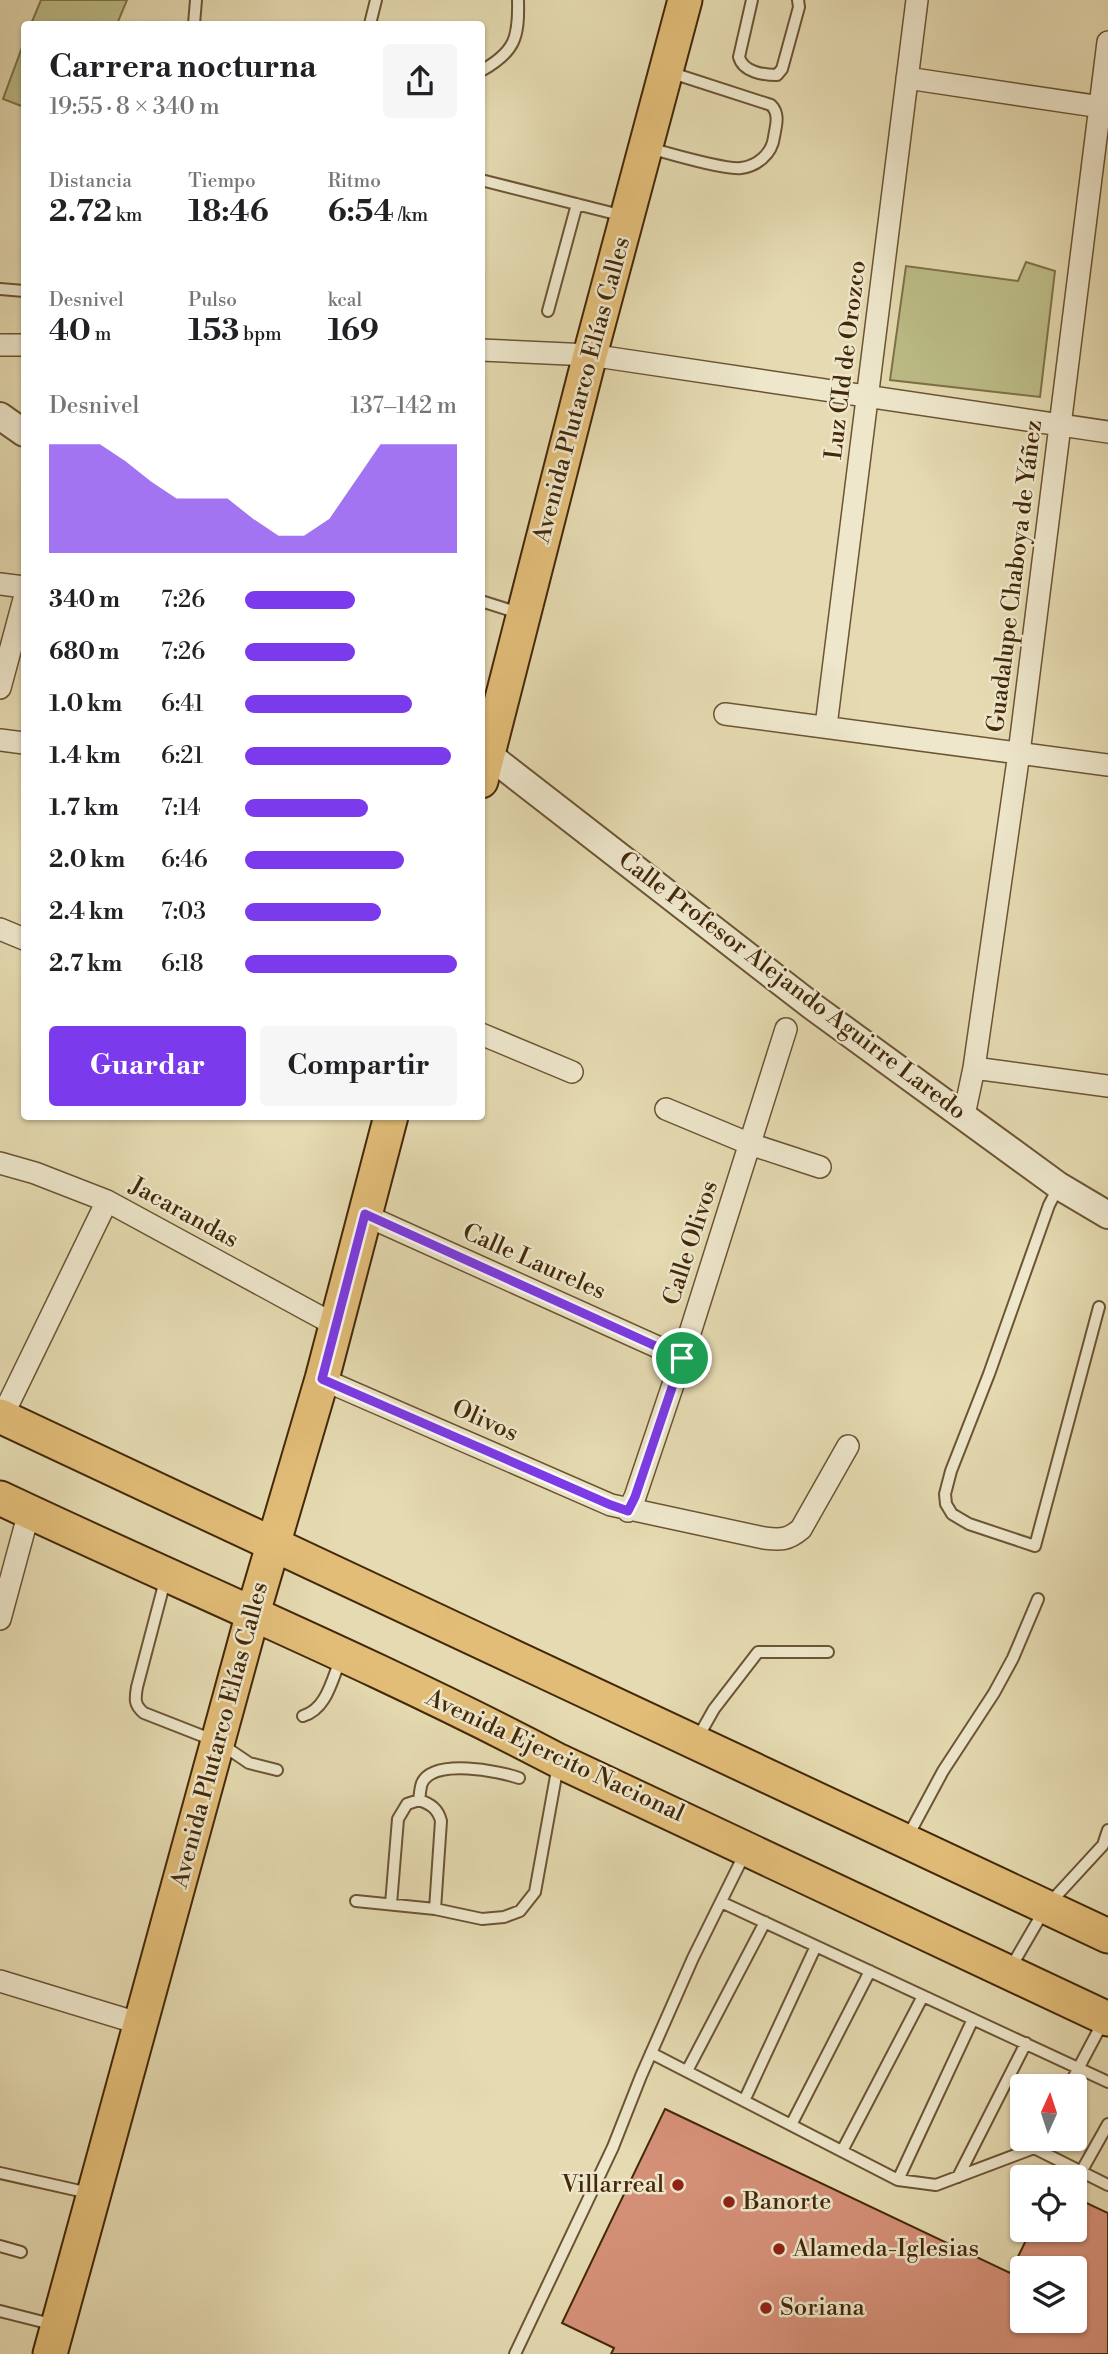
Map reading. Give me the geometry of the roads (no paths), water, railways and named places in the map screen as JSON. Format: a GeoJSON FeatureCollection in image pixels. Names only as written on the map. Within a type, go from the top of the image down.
{"type":"FeatureCollection","features":[{"type":"Feature","properties":{"kind":"main road","name":"Avenida Plutarco Elías Calles"},"geometry":{"type":"LineString","coordinates":[[485,758],[685,0]]}},
{"type":"Feature","properties":{"kind":"main road","name":"Avenida Plutarco Elías Calles"},"geometry":{"type":"LineString","coordinates":[[54,2340],[253,1613],[322,1379],[387,1120]]}},
{"type":"Feature","properties":{"kind":"main road"},"geometry":{"type":"LineString","coordinates":[[1,1416],[1108,1936]]}},
{"type":"Feature","properties":{"kind":"main road","name":"Avenida Ejercito Nacional"},"geometry":{"type":"LineString","coordinates":[[15,1505],[253,1613],[559,1761],[1107,2018]]}},
{"type":"Feature","properties":{"kind":"street","name":"Luz CId de Orozco"},"geometry":{"type":"LineString","coordinates":[[826,726],[917,0]]}},
{"type":"Feature","properties":{"kind":"street","name":"Guadalupe Chaboya de Yáñez"},"geometry":{"type":"LineString","coordinates":[[964,1115],[974,1068],[1019,753],[1060,425],[1104,107],[1108,42]]}},
{"type":"Feature","properties":{"kind":"street"},"geometry":{"type":"LineString","coordinates":[[908,78],[1104,107]]}},
{"type":"Feature","properties":{"kind":"street"},"geometry":{"type":"LineString","coordinates":[[0,345],[21,345]]}},
{"type":"Feature","properties":{"kind":"street"},"geometry":{"type":"LineString","coordinates":[[485,350],[590,355],[1108,432]]}},
{"type":"Feature","properties":{"kind":"street"},"geometry":{"type":"LineString","coordinates":[[0,416],[21,431]]}},
{"type":"Feature","properties":{"kind":"street"},"geometry":{"type":"LineString","coordinates":[[0,584],[21,587]]}},
{"type":"Feature","properties":{"kind":"street"},"geometry":{"type":"LineString","coordinates":[[0,688],[21,610]]}},
{"type":"Feature","properties":{"kind":"street"},"geometry":{"type":"LineString","coordinates":[[725,713],[1108,765]]}},
{"type":"Feature","properties":{"kind":"street"},"geometry":{"type":"LineString","coordinates":[[0,740],[21,743]]}},
{"type":"Feature","properties":{"kind":"street","name":"Calle Profesor Alejando Aguirre Laredo"},"geometry":{"type":"LineString","coordinates":[[485,763],[811,1006],[1059,1186],[1108,1216]]}},
{"type":"Feature","properties":{"kind":"street"},"geometry":{"type":"LineString","coordinates":[[0,929],[21,938]]}},
{"type":"Feature","properties":{"kind":"street","name":"Calle Olivos"},"geometry":{"type":"LineString","coordinates":[[628,1511],[682,1358],[786,1030]]}},
{"type":"Feature","properties":{"kind":"street"},"geometry":{"type":"LineString","coordinates":[[485,1036],[572,1072]]}},
{"type":"Feature","properties":{"kind":"street"},"geometry":{"type":"LineString","coordinates":[[974,1068],[1108,1086]]}},
{"type":"Feature","properties":{"kind":"street"},"geometry":{"type":"LineString","coordinates":[[666,1110],[750,1144],[820,1167]]}},
{"type":"Feature","properties":{"kind":"street","name":"Jacarandas"},"geometry":{"type":"LineString","coordinates":[[0,1163],[107,1201],[335,1325]]}},
{"type":"Feature","properties":{"kind":"street"},"geometry":{"type":"LineString","coordinates":[[1,1416],[107,1201]]}},
{"type":"Feature","properties":{"kind":"street","name":"Calle Laureles"},"geometry":{"type":"LineString","coordinates":[[365,1214],[682,1358]]}},
{"type":"Feature","properties":{"kind":"street","name":"Olivos"},"geometry":{"type":"LineString","coordinates":[[322,1379],[611,1505],[628,1511],[764,1538],[782,1540],[792,1537],[801,1529],[848,1446]]}},
{"type":"Feature","properties":{"kind":"street"},"geometry":{"type":"LineString","coordinates":[[0,1619],[15,1505]]}},
{"type":"Feature","properties":{"kind":"street"},"geometry":{"type":"LineString","coordinates":[[0,1981],[141,2024]]}},
{"type":"Feature","properties":{"kind":"lane"},"geometry":{"type":"LineString","coordinates":[[194,21],[195,0]]}},
{"type":"Feature","properties":{"kind":"lane"},"geometry":{"type":"LineString","coordinates":[[371,21],[376,0]]}},
{"type":"Feature","properties":{"kind":"lane"},"geometry":{"type":"LineString","coordinates":[[485,69],[504,58],[514,40],[519,23],[518,0]]}},
{"type":"Feature","properties":{"kind":"lane"},"geometry":{"type":"LineString","coordinates":[[752,0],[740,62],[746,68],[772,75],[777,75],[782,69],[799,7],[798,0]]}},
{"type":"Feature","properties":{"kind":"lane"},"geometry":{"type":"LineString","coordinates":[[646,147],[738,169],[765,157],[774,142],[777,114],[771,106],[666,71]]}},
{"type":"Feature","properties":{"kind":"lane"},"geometry":{"type":"LineString","coordinates":[[485,181],[628,217]]}},
{"type":"Feature","properties":{"kind":"lane"},"geometry":{"type":"LineString","coordinates":[[548,310],[577,204]]}},
{"type":"Feature","properties":{"kind":"lane"},"geometry":{"type":"LineString","coordinates":[[0,289],[21,291]]}},
{"type":"Feature","properties":{"kind":"lane"},"geometry":{"type":"LineString","coordinates":[[485,602],[524,614]]}},
{"type":"Feature","properties":{"kind":"lane"},"geometry":{"type":"LineString","coordinates":[[1059,1186],[1049,1205],[989,1374],[951,1471],[945,1494],[946,1504],[952,1514],[969,1524],[1035,1546],[1099,1307]]}},
{"type":"Feature","properties":{"kind":"lane"},"geometry":{"type":"LineString","coordinates":[[166,1574],[135,1700],[138,1708],[144,1713],[218,1742],[249,1763],[277,1770]]}},
{"type":"Feature","properties":{"kind":"lane"},"geometry":{"type":"LineString","coordinates":[[905,1841],[943,1771],[994,1693],[1038,1599]]}},
{"type":"Feature","properties":{"kind":"lane"},"geometry":{"type":"LineString","coordinates":[[695,1742],[714,1709],[758,1652],[828,1652]]}},
{"type":"Feature","properties":{"kind":"lane"},"geometry":{"type":"LineString","coordinates":[[303,1716],[313,1713],[322,1704],[342,1655]]}},
{"type":"Feature","properties":{"kind":"lane"},"geometry":{"type":"LineString","coordinates":[[356,1901],[435,1909],[482,1919],[504,1917],[520,1911],[535,1892],[559,1761]]}},
{"type":"Feature","properties":{"kind":"lane"},"geometry":{"type":"LineString","coordinates":[[419,1800],[421,1784],[437,1771],[489,1770],[519,1778]]}},
{"type":"Feature","properties":{"kind":"lane"},"geometry":{"type":"LineString","coordinates":[[391,1905],[398,1819],[407,1804],[419,1800],[433,1807],[439,1813],[441,1821],[435,1909]]}},
{"type":"Feature","properties":{"kind":"lane"},"geometry":{"type":"LineString","coordinates":[[1009,1972],[1046,1907],[1103,1845],[1108,1830]]}},
{"type":"Feature","properties":{"kind":"lane"},"geometry":{"type":"LineString","coordinates":[[515,2354],[613,2147],[651,2053],[747,1848]]}},
{"type":"Feature","properties":{"kind":"lane"},"geometry":{"type":"LineString","coordinates":[[721,1902],[1108,2082]]}},
{"type":"Feature","properties":{"kind":"lane"},"geometry":{"type":"LineString","coordinates":[[687,2071],[765,1922]]}},
{"type":"Feature","properties":{"kind":"lane"},"geometry":{"type":"LineString","coordinates":[[744,2101],[816,1946]]}},
{"type":"Feature","properties":{"kind":"lane"},"geometry":{"type":"LineString","coordinates":[[791,2125],[870,1971]]}},
{"type":"Feature","properties":{"kind":"lane"},"geometry":{"type":"LineString","coordinates":[[842,2151],[923,1996]]}},
{"type":"Feature","properties":{"kind":"lane"},"geometry":{"type":"LineString","coordinates":[[1076,2074],[1107,2018]]}},
{"type":"Feature","properties":{"kind":"lane"},"geometry":{"type":"LineString","coordinates":[[898,2180],[973,2019]]}},
{"type":"Feature","properties":{"kind":"lane"},"geometry":{"type":"LineString","coordinates":[[958,2176],[1026,2043]]}},
{"type":"Feature","properties":{"kind":"lane"},"geometry":{"type":"LineString","coordinates":[[651,2053],[898,2180],[936,2185],[1018,2151]]}},
{"type":"Feature","properties":{"kind":"lane"},"geometry":{"type":"LineString","coordinates":[[1085,2165],[1108,2124]]}},
{"type":"Feature","properties":{"kind":"lane"},"geometry":{"type":"LineString","coordinates":[[1049,2151],[1070,2165]]}},
{"type":"Feature","properties":{"kind":"lane"},"geometry":{"type":"LineString","coordinates":[[0,2173],[94,2194]]}},
{"type":"Feature","properties":{"kind":"lane"},"geometry":{"type":"LineString","coordinates":[[1087,2175],[1108,2185]]}},
{"type":"Feature","properties":{"kind":"lane"},"geometry":{"type":"LineString","coordinates":[[0,2246],[21,2252]]}},
{"type":"Feature","properties":{"kind":"lane"},"geometry":{"type":"LineString","coordinates":[[0,2311],[54,2340]]}},
{"type":"Feature","properties":{"kind":"place","name":"Villarreal"},"geometry":{"type":"Point","coordinates":[678,2185]}},
{"type":"Feature","properties":{"kind":"place","name":"Banorte"},"geometry":{"type":"Point","coordinates":[729,2202]}},
{"type":"Feature","properties":{"kind":"place","name":"Alameda-Iglesias"},"geometry":{"type":"Point","coordinates":[779,2249]}},
{"type":"Feature","properties":{"kind":"place","name":"Soriana"},"geometry":{"type":"Point","coordinates":[766,2308]}}]}
